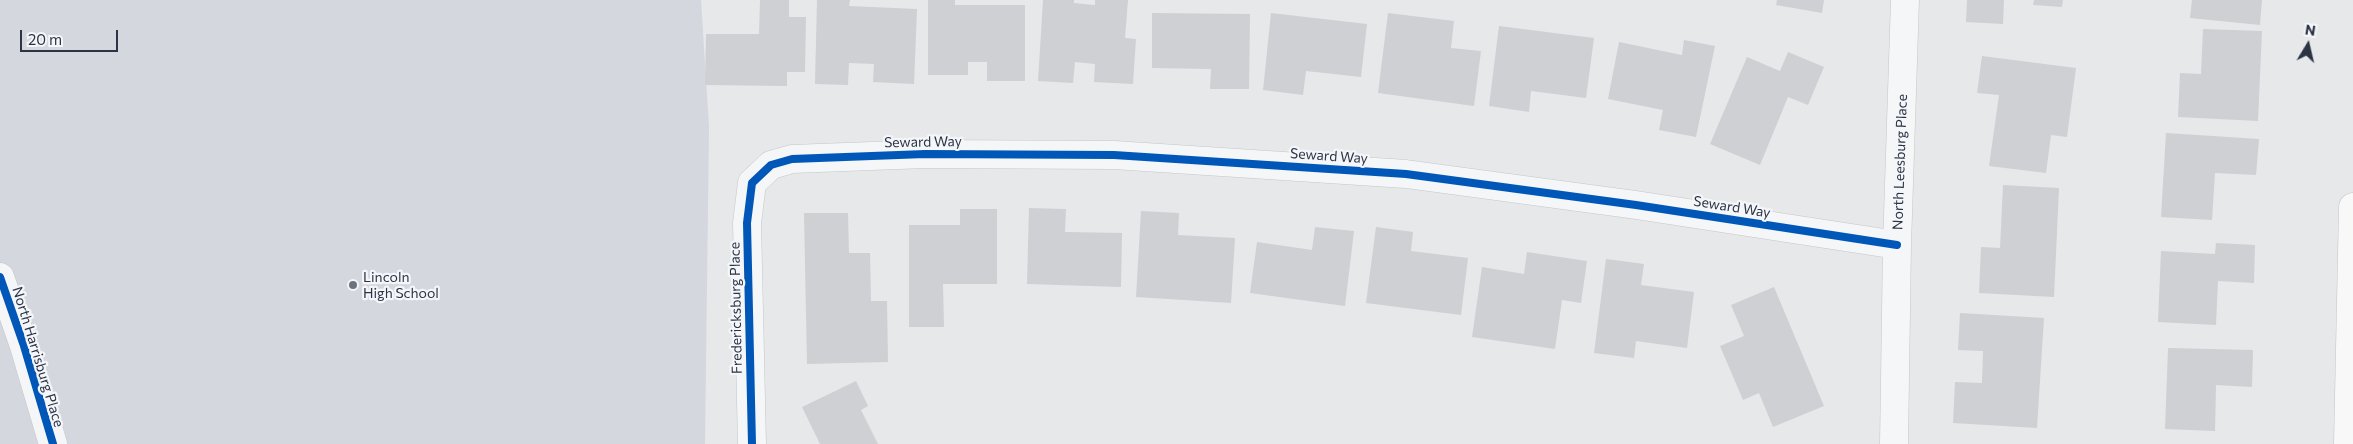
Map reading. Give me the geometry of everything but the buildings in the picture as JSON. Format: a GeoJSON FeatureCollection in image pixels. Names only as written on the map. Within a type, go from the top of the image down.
{"type":"FeatureCollection","features":[{"type":"Feature","properties":{"kind":"main road"},"geometry":{"type":"LineString","coordinates":[[2348,444],[2353,207]]}},
{"type":"Feature","properties":{"kind":"street","name":"North Leesburg Place"},"geometry":{"type":"LineString","coordinates":[[1894,444],[1896,245],[1906,0]]}},
{"type":"Feature","properties":{"kind":"street","name":"Seward Way"},"geometry":{"type":"LineString","coordinates":[[760,175],[771,165],[792,159],[925,154],[1114,155],[1406,174],[1636,204],[1896,245]]}},
{"type":"Feature","properties":{"kind":"street","name":"Fredericksburg Place"},"geometry":{"type":"LineString","coordinates":[[752,444],[747,223],[752,183],[760,175]]}},
{"type":"Feature","properties":{"kind":"street","name":"North Harrisburg Place"},"geometry":{"type":"LineString","coordinates":[[0,277],[24,346],[52,444]]}},
{"type":"Feature","properties":{"kind":"shaded area","name":"Lincoln High School"},"geometry":{"type":"Polygon","coordinates":[[[0,0],[701,0],[709,127],[705,444],[0,444],[0,0]]]}},
{"type":"Feature","properties":{"kind":"cycle path"},"geometry":{"type":"LineString","coordinates":[[752,444],[747,223],[752,183],[771,165],[792,159],[925,154],[1114,155],[1406,174],[1636,205],[1897,245]]}},
{"type":"Feature","properties":{"kind":"cycle path"},"geometry":{"type":"LineString","coordinates":[[0,277],[24,346],[53,444]]}},
{"type":"Feature","properties":{"kind":"place","name":"Lincoln High School"},"geometry":{"type":"Point","coordinates":[353,285]}}]}
